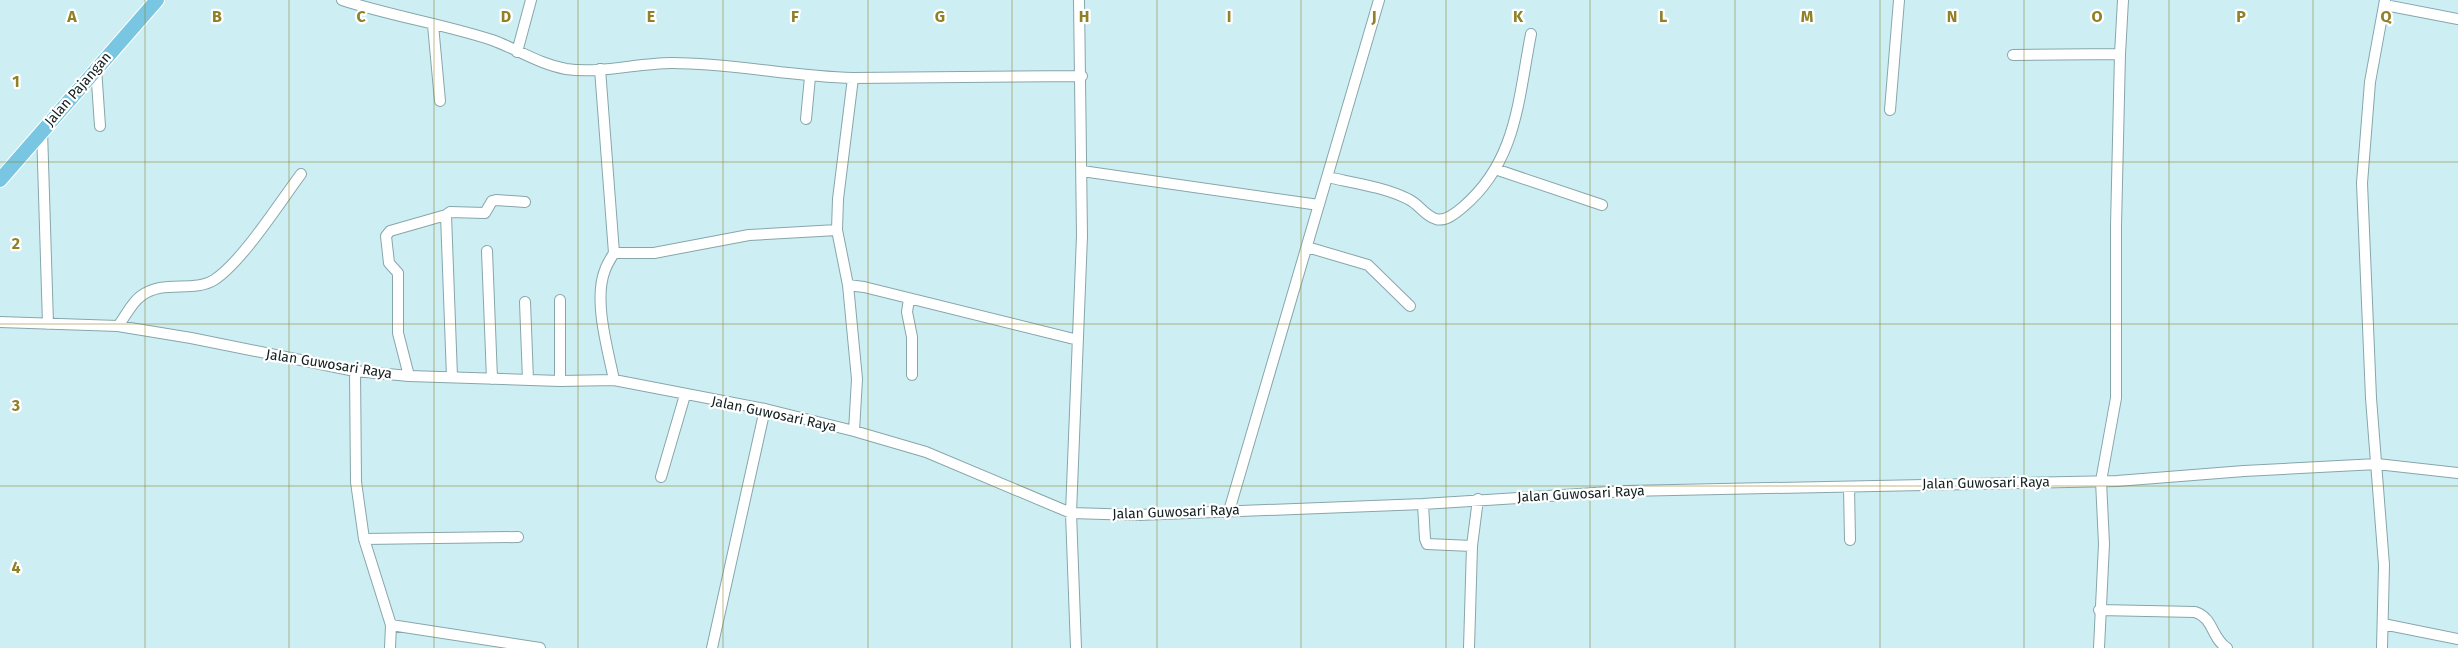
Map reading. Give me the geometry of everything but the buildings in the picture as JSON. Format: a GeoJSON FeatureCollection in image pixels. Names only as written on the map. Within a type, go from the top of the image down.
{"type":"FeatureCollection","features":[{"type":"Feature","properties":{"kind":"main road","name":"Jalan Pajangan"},"geometry":{"type":"LineString","coordinates":[[0,180],[157,0]]}},
{"type":"Feature","properties":{"kind":"street"},"geometry":{"type":"LineString","coordinates":[[342,0],[433,26],[493,40],[552,66],[568,69],[600,69],[673,63],[810,77],[1082,76]]}},
{"type":"Feature","properties":{"kind":"street"},"geometry":{"type":"LineString","coordinates":[[517,52],[531,0]]}},
{"type":"Feature","properties":{"kind":"street"},"geometry":{"type":"LineString","coordinates":[[1076,648],[1071,513],[1082,236],[1080,0]]}},
{"type":"Feature","properties":{"kind":"street"},"geometry":{"type":"LineString","coordinates":[[1228,511],[1256,412],[1308,247],[1379,0]]}},
{"type":"Feature","properties":{"kind":"street"},"geometry":{"type":"LineString","coordinates":[[1890,110],[1899,0]]}},
{"type":"Feature","properties":{"kind":"street"},"geometry":{"type":"LineString","coordinates":[[2099,648],[2099,610],[2104,558],[2100,481],[2116,398],[2120,54],[2123,0]]}},
{"type":"Feature","properties":{"kind":"street"},"geometry":{"type":"LineString","coordinates":[[2382,648],[2384,565],[2371,398],[2362,184],[2370,82],[2385,2],[2458,19]]}},
{"type":"Feature","properties":{"kind":"street"},"geometry":{"type":"LineString","coordinates":[[433,26],[440,101]]}},
{"type":"Feature","properties":{"kind":"street"},"geometry":{"type":"LineString","coordinates":[[1327,177],[1365,185],[1408,199],[1436,219],[1445,219],[1473,198],[1496,169],[1510,141],[1531,34]]}},
{"type":"Feature","properties":{"kind":"street"},"geometry":{"type":"LineString","coordinates":[[2014,55],[2120,54]]}},
{"type":"Feature","properties":{"kind":"street"},"geometry":{"type":"LineString","coordinates":[[96,68],[100,126]]}},
{"type":"Feature","properties":{"kind":"street"},"geometry":{"type":"LineString","coordinates":[[600,69],[614,253],[604,270],[601,288],[602,309],[614,380]]}},
{"type":"Feature","properties":{"kind":"street"},"geometry":{"type":"LineString","coordinates":[[806,119],[810,77]]}},
{"type":"Feature","properties":{"kind":"street"},"geometry":{"type":"LineString","coordinates":[[853,78],[838,199],[837,230],[848,285],[857,379],[854,431]]}},
{"type":"Feature","properties":{"kind":"street"},"geometry":{"type":"LineString","coordinates":[[42,130],[48,324]]}},
{"type":"Feature","properties":{"kind":"street"},"geometry":{"type":"LineString","coordinates":[[1496,169],[1602,205]]}},
{"type":"Feature","properties":{"kind":"street"},"geometry":{"type":"LineString","coordinates":[[1082,171],[1319,205]]}},
{"type":"Feature","properties":{"kind":"street"},"geometry":{"type":"LineString","coordinates":[[118,326],[140,296],[158,287],[206,283],[220,275],[240,255],[301,174]]}},
{"type":"Feature","properties":{"kind":"street"},"geometry":{"type":"LineString","coordinates":[[409,376],[398,332],[398,273],[389,264],[386,236],[390,231],[446,215],[450,212],[486,213],[492,202],[496,200],[525,202]]}},
{"type":"Feature","properties":{"kind":"street"},"geometry":{"type":"LineString","coordinates":[[446,215],[452,377]]}},
{"type":"Feature","properties":{"kind":"street"},"geometry":{"type":"LineString","coordinates":[[614,253],[668,252],[749,235],[837,230]]}},
{"type":"Feature","properties":{"kind":"street"},"geometry":{"type":"LineString","coordinates":[[1308,247],[1368,265],[1410,306]]}},
{"type":"Feature","properties":{"kind":"street"},"geometry":{"type":"LineString","coordinates":[[487,251],[492,379]]}},
{"type":"Feature","properties":{"kind":"street"},"geometry":{"type":"LineString","coordinates":[[848,285],[909,298],[1078,340]]}},
{"type":"Feature","properties":{"kind":"street"},"geometry":{"type":"LineString","coordinates":[[909,298],[907,312],[912,337],[912,375]]}},
{"type":"Feature","properties":{"kind":"street"},"geometry":{"type":"LineString","coordinates":[[560,300],[560,381]]}},
{"type":"Feature","properties":{"kind":"street"},"geometry":{"type":"LineString","coordinates":[[525,302],[528,380]]}},
{"type":"Feature","properties":{"kind":"street","name":"Jalan Guwosari Raya"},"geometry":{"type":"LineString","coordinates":[[0,322],[118,326],[191,338],[355,371],[409,376],[492,379],[614,380],[765,409],[854,431],[926,452],[1071,513],[1138,515],[1423,504],[1626,491],[2100,481],[2377,464],[2458,473]]}},
{"type":"Feature","properties":{"kind":"street"},"geometry":{"type":"LineString","coordinates":[[355,371],[356,482],[364,539],[391,625],[390,648]]}},
{"type":"Feature","properties":{"kind":"street"},"geometry":{"type":"LineString","coordinates":[[661,476],[685,395]]}},
{"type":"Feature","properties":{"kind":"street"},"geometry":{"type":"LineString","coordinates":[[712,648],[765,409]]}},
{"type":"Feature","properties":{"kind":"street"},"geometry":{"type":"LineString","coordinates":[[1848,487],[1850,540]]}},
{"type":"Feature","properties":{"kind":"street"},"geometry":{"type":"LineString","coordinates":[[1469,648],[1472,546],[1478,500]]}},
{"type":"Feature","properties":{"kind":"street"},"geometry":{"type":"LineString","coordinates":[[1423,504],[1427,544],[1472,546]]}},
{"type":"Feature","properties":{"kind":"street"},"geometry":{"type":"LineString","coordinates":[[364,539],[518,537]]}},
{"type":"Feature","properties":{"kind":"street"},"geometry":{"type":"LineString","coordinates":[[2099,610],[2195,612],[2208,619],[2217,641],[2227,648]]}},
{"type":"Feature","properties":{"kind":"street"},"geometry":{"type":"LineString","coordinates":[[2383,624],[2458,639]]}},
{"type":"Feature","properties":{"kind":"street"},"geometry":{"type":"LineString","coordinates":[[391,625],[540,648]]}}]}
